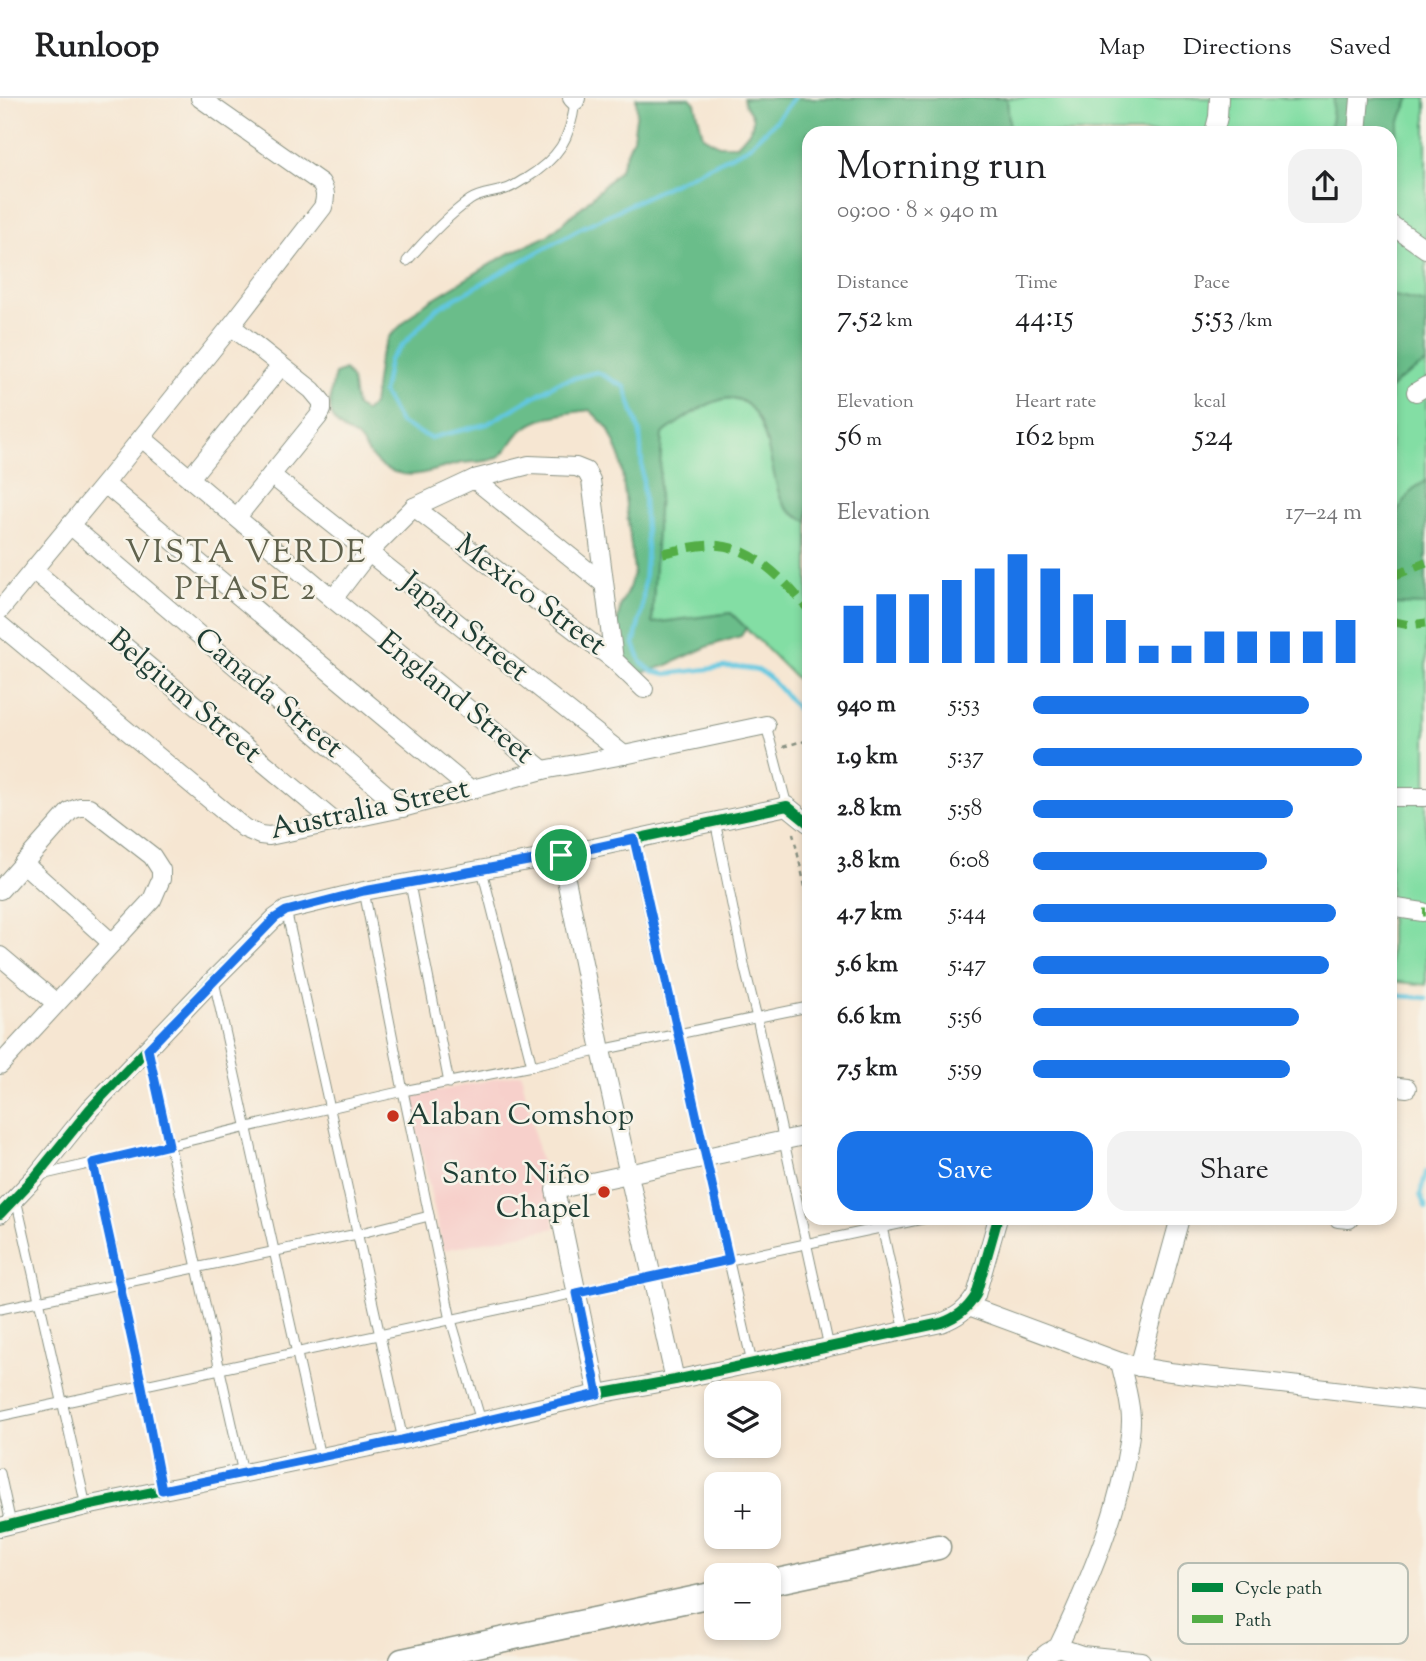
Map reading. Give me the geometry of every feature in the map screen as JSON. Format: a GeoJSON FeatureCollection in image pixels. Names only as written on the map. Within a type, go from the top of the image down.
{"type":"FeatureCollection","features":[{"type":"Feature","properties":{"kind":"main road"},"geometry":{"type":"LineString","coordinates":[[781,1580],[938,1548]]}},
{"type":"Feature","properties":{"kind":"main road"},"geometry":{"type":"LineString","coordinates":[[402,1661],[704,1597]]}},
{"type":"Feature","properties":{"kind":"street"},"geometry":{"type":"LineString","coordinates":[[0,610],[142,438],[323,207],[326,198],[321,183],[200,98]]}},
{"type":"Feature","properties":{"kind":"street"},"geometry":{"type":"LineString","coordinates":[[1216,126],[1219,98]]}},
{"type":"Feature","properties":{"kind":"street"},"geometry":{"type":"LineString","coordinates":[[1358,126],[1360,98]]}},
{"type":"Feature","properties":{"kind":"street"},"geometry":{"type":"LineString","coordinates":[[1397,229],[1426,249]]}},
{"type":"Feature","properties":{"kind":"street"},"geometry":{"type":"LineString","coordinates":[[231,326],[323,402],[322,410],[310,429],[237,517]]}},
{"type":"Feature","properties":{"kind":"street"},"geometry":{"type":"LineString","coordinates":[[190,478],[281,366]]}},
{"type":"Feature","properties":{"kind":"street","name":"England Street"},"geometry":{"type":"LineString","coordinates":[[142,438],[543,771]]}},
{"type":"Feature","properties":{"kind":"street"},"geometry":{"type":"LineString","coordinates":[[333,599],[369,552],[414,507],[474,479],[528,465],[576,467],[586,471],[591,480],[614,660]]}},
{"type":"Feature","properties":{"kind":"street","name":"Japan Street"},"geometry":{"type":"LineString","coordinates":[[271,475],[624,755]]}},
{"type":"Feature","properties":{"kind":"street"},"geometry":{"type":"LineString","coordinates":[[474,479],[604,584]]}},
{"type":"Feature","properties":{"kind":"street"},"geometry":{"type":"LineString","coordinates":[[105,484],[471,790]]}},
{"type":"Feature","properties":{"kind":"street","name":"Mexico Street"},"geometry":{"type":"LineString","coordinates":[[414,507],[614,660],[643,689]]}},
{"type":"Feature","properties":{"kind":"street","name":"Canada Street"},"geometry":{"type":"LineString","coordinates":[[71,526],[402,808]]}},
{"type":"Feature","properties":{"kind":"street","name":"Belgium Street"},"geometry":{"type":"LineString","coordinates":[[33,570],[336,823]]}},
{"type":"Feature","properties":{"kind":"street","name":"Australia Street"},"geometry":{"type":"LineString","coordinates":[[0,625],[244,828],[260,835],[269,836],[336,823],[543,771],[766,725]]}},
{"type":"Feature","properties":{"kind":"street"},"geometry":{"type":"LineString","coordinates":[[1397,797],[1426,797]]}},
{"type":"Feature","properties":{"kind":"street"},"geometry":{"type":"LineString","coordinates":[[0,1214],[36,1176],[90,1109],[213,980],[275,918],[286,911],[364,891],[561,855],[787,806],[802,818]]}},
{"type":"Feature","properties":{"kind":"street"},"geometry":{"type":"LineString","coordinates":[[0,890],[70,811],[80,807],[89,807],[152,856],[161,870],[152,901],[0,1065]]}},
{"type":"Feature","properties":{"kind":"street"},"geometry":{"type":"LineString","coordinates":[[561,855],[601,1050],[675,1380]]}},
{"type":"Feature","properties":{"kind":"street"},"geometry":{"type":"LineString","coordinates":[[23,863],[112,943]]}},
{"type":"Feature","properties":{"kind":"street"},"geometry":{"type":"LineString","coordinates":[[1397,908],[1423,912]]}},
{"type":"Feature","properties":{"kind":"street"},"geometry":{"type":"LineString","coordinates":[[0,956],[56,1003]]}},
{"type":"Feature","properties":{"kind":"street"},"geometry":{"type":"LineString","coordinates":[[598,1394],[555,1189],[802,1136]]}},
{"type":"Feature","properties":{"kind":"street"},"geometry":{"type":"LineString","coordinates":[[5,1526],[86,1506],[402,1440],[598,1394],[675,1380],[951,1319],[969,1306],[981,1283],[996,1225]]}},
{"type":"Feature","properties":{"kind":"street"},"geometry":{"type":"LineString","coordinates":[[1139,1367],[1178,1225]]}},
{"type":"Feature","properties":{"kind":"street"},"geometry":{"type":"LineString","coordinates":[[969,1306],[1139,1367],[1195,1376],[1252,1380],[1426,1401]]}},
{"type":"Feature","properties":{"kind":"street"},"geometry":{"type":"LineString","coordinates":[[1037,1661],[1058,1647],[1102,1543],[1118,1497],[1131,1424],[1120,1362]]}},
{"type":"Feature","properties":{"kind":"street"},"geometry":{"type":"LineString","coordinates":[[1058,1647],[1083,1655],[1141,1661]]}},
{"type":"Feature","properties":{"kind":"lane"},"geometry":{"type":"LineString","coordinates":[[407,261],[446,220],[472,198],[509,189],[554,158],[568,136],[574,118],[575,99]]}},
{"type":"Feature","properties":{"kind":"lane"},"geometry":{"type":"LineString","coordinates":[[766,725],[787,806]]}},
{"type":"Feature","properties":{"kind":"lane"},"geometry":{"type":"LineString","coordinates":[[715,821],[745,969],[802,1221]]}},
{"type":"Feature","properties":{"kind":"lane"},"geometry":{"type":"LineString","coordinates":[[634,839],[752,1363]]}},
{"type":"Feature","properties":{"kind":"lane"},"geometry":{"type":"LineString","coordinates":[[482,870],[531,1066]]}},
{"type":"Feature","properties":{"kind":"lane"},"geometry":{"type":"LineString","coordinates":[[410,884],[449,1083]]}},
{"type":"Feature","properties":{"kind":"lane"},"geometry":{"type":"LineString","coordinates":[[364,891],[451,1320],[481,1421]]}},
{"type":"Feature","properties":{"kind":"lane"},"geometry":{"type":"LineString","coordinates":[[286,911],[402,1440]]}},
{"type":"Feature","properties":{"kind":"lane"},"geometry":{"type":"LineString","coordinates":[[213,980],[320,1457]]}},
{"type":"Feature","properties":{"kind":"lane"},"geometry":{"type":"LineString","coordinates":[[36,1176],[403,1091],[802,1008]]}},
{"type":"Feature","properties":{"kind":"lane"},"geometry":{"type":"LineString","coordinates":[[148,1049],[243,1473]]}},
{"type":"Feature","properties":{"kind":"lane"},"geometry":{"type":"LineString","coordinates":[[93,1163],[162,1490]]}},
{"type":"Feature","properties":{"kind":"lane"},"geometry":{"type":"LineString","coordinates":[[16,1197],[86,1506]]}},
{"type":"Feature","properties":{"kind":"lane"},"geometry":{"type":"LineString","coordinates":[[0,1309],[357,1234],[429,1216]]}},
{"type":"Feature","properties":{"kind":"lane"},"geometry":{"type":"LineString","coordinates":[[803,1225],[829,1347]]}},
{"type":"Feature","properties":{"kind":"lane"},"geometry":{"type":"LineString","coordinates":[[0,1416],[807,1244],[874,1225]]}},
{"type":"Feature","properties":{"kind":"lane"},"geometry":{"type":"LineString","coordinates":[[881,1225],[905,1331]]}},
{"type":"Feature","properties":{"kind":"lane"},"geometry":{"type":"LineString","coordinates":[[0,1473],[5,1526]]}},
{"type":"Feature","properties":{"kind":"path"},"geometry":{"type":"LineString","coordinates":[[773,750],[802,741]]}},
{"type":"Feature","properties":{"kind":"path"},"geometry":{"type":"LineString","coordinates":[[787,806],[802,873]]}},
{"type":"Feature","properties":{"kind":"shaded area"},"geometry":{"type":"Polygon","coordinates":[[[521,1073],[555,1228],[443,1250],[410,1097],[521,1073]]]}},
{"type":"Feature","properties":{"kind":"green space"},"geometry":{"type":"Polygon","coordinates":[[[636,98],[690,98],[695,103],[703,136],[719,145],[737,145],[751,127],[753,118],[743,98],[1007,98],[1009,126],[802,126],[802,519],[792,513],[781,499],[763,432],[747,404],[734,399],[717,401],[695,411],[662,434],[652,623],[731,613],[746,628],[741,636],[641,673],[631,668],[620,654],[617,623],[621,604],[634,571],[620,456],[608,428],[590,410],[553,416],[526,427],[506,451],[494,459],[462,463],[411,475],[391,471],[376,462],[356,437],[342,429],[334,420],[330,408],[335,374],[345,370],[352,380],[356,406],[365,412],[373,405],[379,359],[389,337],[421,306],[506,255],[547,236],[585,204],[619,171],[633,138],[636,98]]]}},
{"type":"Feature","properties":{"kind":"green space"},"geometry":{"type":"Polygon","coordinates":[[[956,98],[1426,98],[1426,985],[1397,982],[1397,126],[928,126],[956,98]]]}},
{"type":"Feature","properties":{"kind":"green space"},"geometry":{"type":"Polygon","coordinates":[[[1334,98],[1410,98],[1397,131],[1397,126],[1331,126],[1334,98]]]}},
{"type":"Feature","properties":{"kind":"green space"},"geometry":{"type":"Polygon","coordinates":[[[802,255],[802,684],[731,613],[652,624],[663,398],[802,255]]]}},
{"type":"Feature","properties":{"kind":"green space"},"geometry":{"type":"Polygon","coordinates":[[[1397,297],[1426,303],[1426,363],[1398,381],[1397,297]]]}},
{"type":"Feature","properties":{"kind":"green space"},"geometry":{"type":"Polygon","coordinates":[[[1426,481],[1426,605],[1397,604],[1397,513],[1413,489],[1426,481]]]}},
{"type":"Feature","properties":{"kind":"waterway"},"geometry":{"type":"LineString","coordinates":[[794,98],[775,122],[747,148],[579,229],[436,309],[389,360],[383,393],[400,423],[430,438],[487,424],[559,382],[597,372],[625,387],[640,433],[647,548],[642,609],[634,644],[641,662],[652,671],[667,674],[724,667],[758,670],[769,677],[802,718]]}},
{"type":"Feature","properties":{"kind":"waterway"},"geometry":{"type":"LineString","coordinates":[[1397,996],[1426,998]]}},
{"type":"Feature","properties":{"kind":"waterway"},"geometry":{"type":"LineString","coordinates":[[1426,1172],[1420,1195],[1426,1208]]}},
{"type":"Feature","properties":{"kind":"marked path"},"geometry":{"type":"LineString","coordinates":[[663,553],[712,545],[740,551],[766,566],[802,602]]}},
{"type":"Feature","properties":{"kind":"marked path"},"geometry":{"type":"LineString","coordinates":[[1397,574],[1426,563]]}},
{"type":"Feature","properties":{"kind":"marked path"},"geometry":{"type":"LineString","coordinates":[[1397,622],[1409,625],[1426,623]]}},
{"type":"Feature","properties":{"kind":"cycle path"},"geometry":{"type":"LineString","coordinates":[[0,1214],[36,1176],[90,1109],[213,980],[286,910],[364,891],[561,855],[787,806],[802,818]]}},
{"type":"Feature","properties":{"kind":"cycle path"},"geometry":{"type":"LineString","coordinates":[[0,1527],[86,1506],[403,1440],[598,1394],[941,1323],[961,1312],[976,1295],[996,1225]]}},
{"type":"Feature","properties":{"kind":"place","name":"Alaban Comshop"},"geometry":{"type":"Point","coordinates":[393,1116]}},
{"type":"Feature","properties":{"kind":"place","name":"Santo Niño Chapel"},"geometry":{"type":"Point","coordinates":[604,1192]}},
{"type":"Feature","properties":{"kind":"district","name":"VISTA VERDE PHASE 2"},"geometry":{"type":"Point","coordinates":[246,572]}},
{"type":"Feature","properties":{"kind":"route"},"geometry":{"type":"LineString","coordinates":[[634,839],[729,1260],[577,1293],[598,1394],[402,1440],[162,1490],[93,1163],[169,1145],[148,1049],[275,918],[286,911],[364,891],[561,855],[634,839]]}}]}
